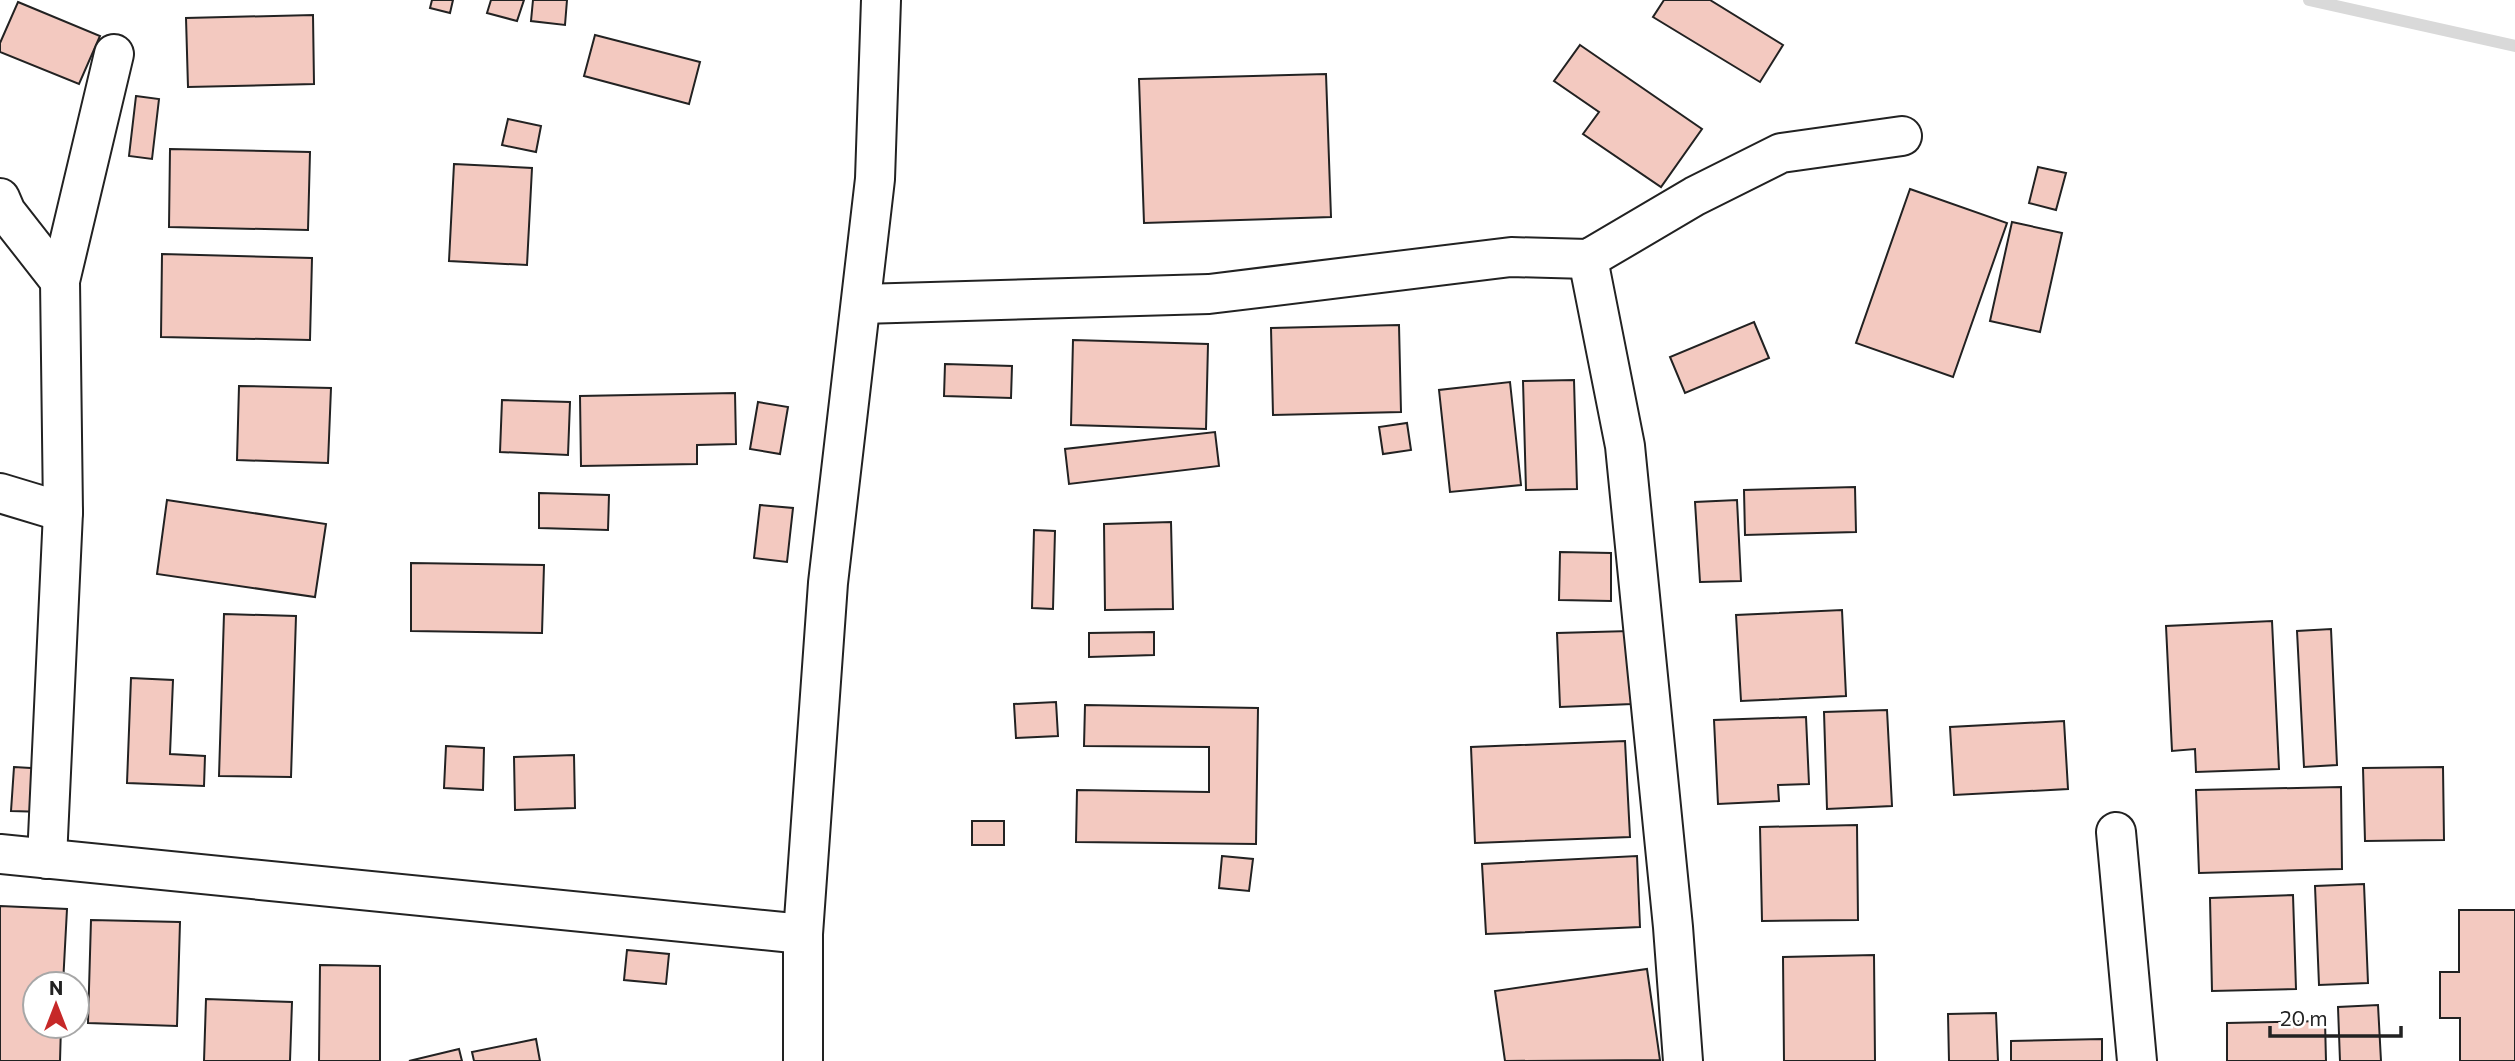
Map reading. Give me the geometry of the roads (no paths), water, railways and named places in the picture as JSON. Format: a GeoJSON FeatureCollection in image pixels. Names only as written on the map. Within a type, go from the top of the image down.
{"type":"FeatureCollection","features":[{"type":"Feature","properties":{"kind":"street"},"geometry":{"type":"LineString","coordinates":[[803,1061],[803,934],[828,583],[875,179],[881,0]]}},
{"type":"Feature","properties":{"kind":"street"},"geometry":{"type":"LineString","coordinates":[[47,859],[64,512],[60,281],[114,54]]}},
{"type":"Feature","properties":{"kind":"street"},"geometry":{"type":"LineString","coordinates":[[861,304],[1209,294],[1511,257],[1588,260],[1695,196],[1781,153],[1902,136]]}},
{"type":"Feature","properties":{"kind":"street"},"geometry":{"type":"LineString","coordinates":[[0,198],[6,212],[60,281]]}},
{"type":"Feature","properties":{"kind":"street"},"geometry":{"type":"LineString","coordinates":[[1588,260],[1625,446],[1673,926],[1683,1061]]}},
{"type":"Feature","properties":{"kind":"street"},"geometry":{"type":"LineString","coordinates":[[0,493],[64,512]]}},
{"type":"Feature","properties":{"kind":"street"},"geometry":{"type":"LineString","coordinates":[[2116,832],[2137,1061]]}},
{"type":"Feature","properties":{"kind":"street"},"geometry":{"type":"LineString","coordinates":[[0,854],[803,934]]}},
{"type":"Feature","properties":{"kind":"waterway"},"geometry":{"type":"LineString","coordinates":[[2309,0],[2515,46]]}}]}
